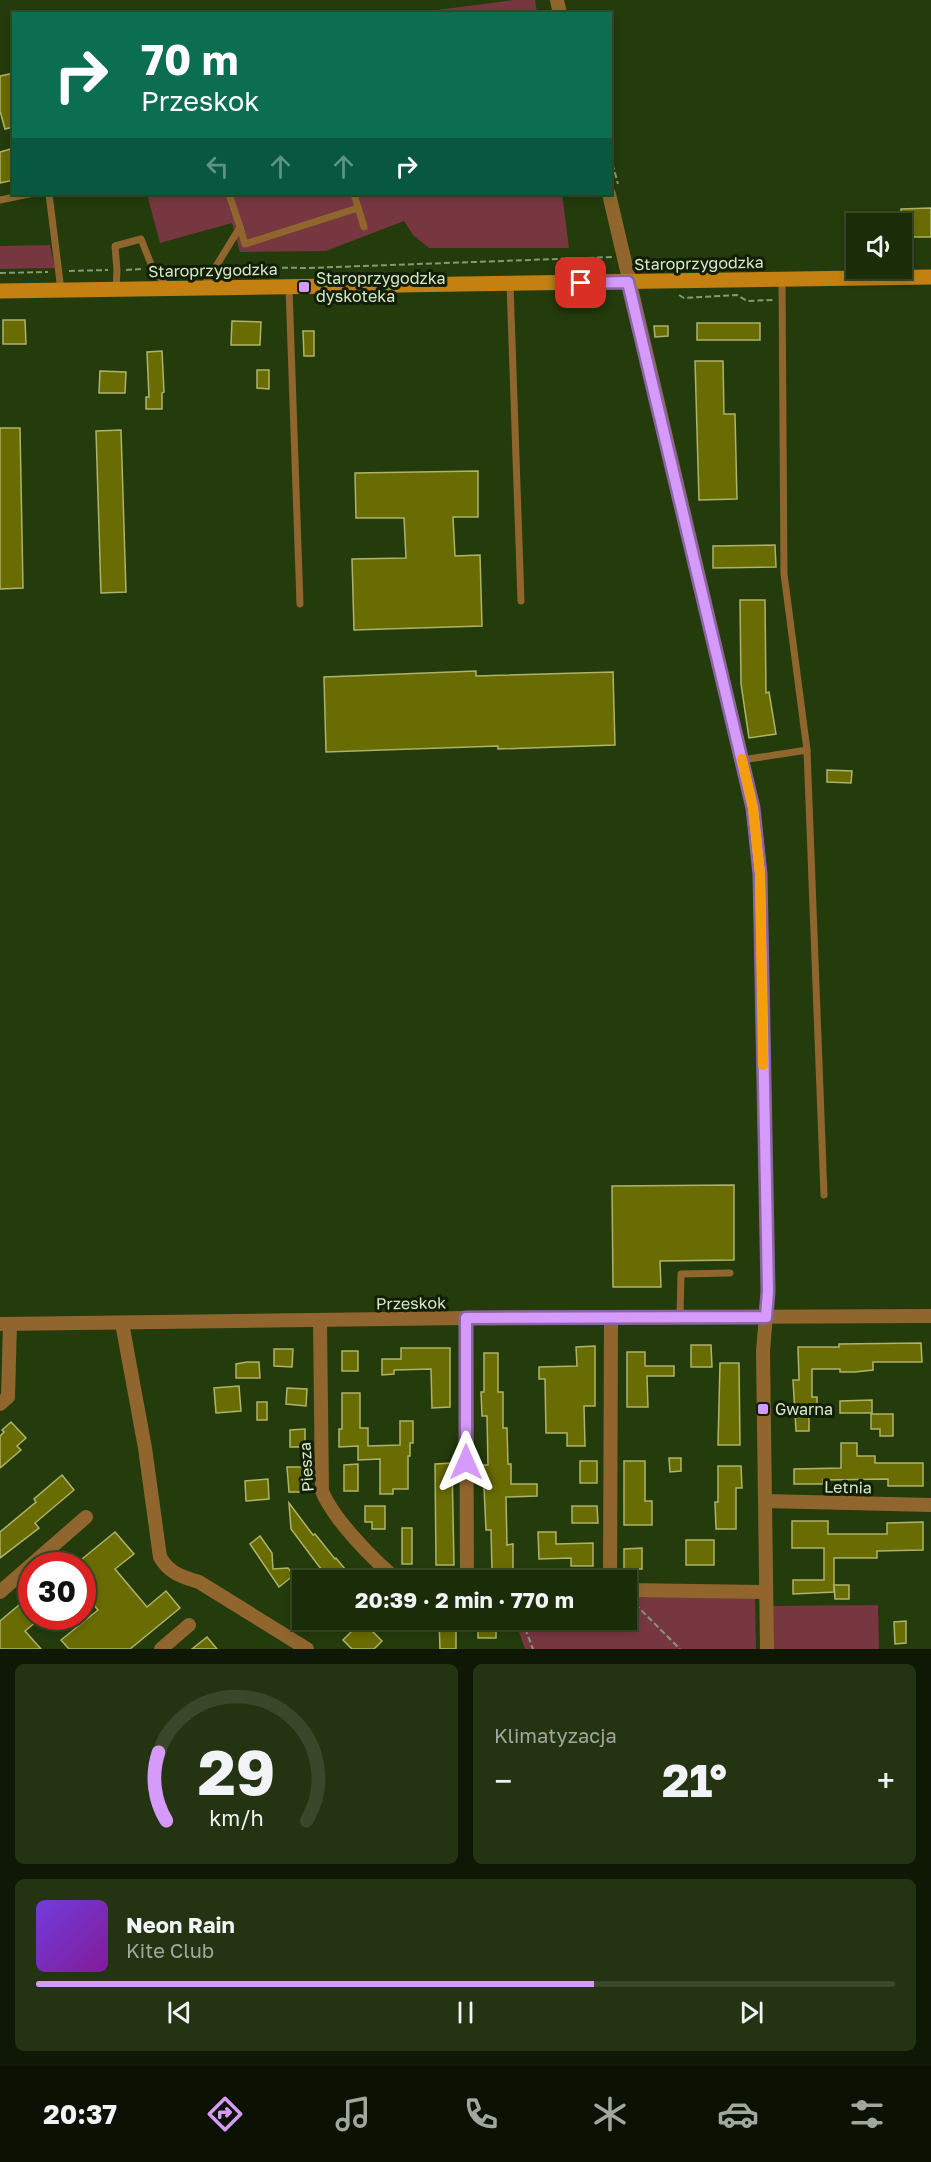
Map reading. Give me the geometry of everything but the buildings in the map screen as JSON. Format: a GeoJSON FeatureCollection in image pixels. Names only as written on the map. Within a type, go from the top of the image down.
{"type":"FeatureCollection","features":[{"type":"Feature","properties":{"kind":"street"},"geometry":{"type":"LineString","coordinates":[[609,195],[753,808],[760,874],[767,1279],[763,1352],[767,1649]]}},
{"type":"Feature","properties":{"kind":"street","name":"Staroprzygodzka"},"geometry":{"type":"LineString","coordinates":[[0,291],[931,277]]}},
{"type":"Feature","properties":{"kind":"street","name":"Przeskok"},"geometry":{"type":"LineString","coordinates":[[5,1324],[320,1322],[466,1318],[931,1316]]}},
{"type":"Feature","properties":{"kind":"street"},"geometry":{"type":"LineString","coordinates":[[466,1318],[467,1570]]}},
{"type":"Feature","properties":{"kind":"street"},"geometry":{"type":"LineString","coordinates":[[610,1570],[611,1318]]}},
{"type":"Feature","properties":{"kind":"street","name":"Piesza"},"geometry":{"type":"LineString","coordinates":[[320,1322],[322,1491],[326,1502],[339,1520],[385,1570]]}},
{"type":"Feature","properties":{"kind":"street"},"geometry":{"type":"LineString","coordinates":[[122,1323],[145,1448],[160,1557],[167,1569],[200,1582],[307,1649]]}},
{"type":"Feature","properties":{"kind":"street"},"geometry":{"type":"LineString","coordinates":[[0,1404],[9,1397],[5,1324]]}},
{"type":"Feature","properties":{"kind":"street","name":"Letnia"},"geometry":{"type":"LineString","coordinates":[[765,1501],[931,1505]]}},
{"type":"Feature","properties":{"kind":"street"},"geometry":{"type":"LineString","coordinates":[[0,1592],[86,1517]]}},
{"type":"Feature","properties":{"kind":"street"},"geometry":{"type":"LineString","coordinates":[[637,1590],[766,1592]]}},
{"type":"Feature","properties":{"kind":"street"},"geometry":{"type":"LineString","coordinates":[[161,1649],[189,1625]]}},
{"type":"Feature","properties":{"kind":"lane"},"geometry":{"type":"LineString","coordinates":[[0,200],[24,195]]}},
{"type":"Feature","properties":{"kind":"lane"},"geometry":{"type":"LineString","coordinates":[[49,195],[61,290]]}},
{"type":"Feature","properties":{"kind":"lane"},"geometry":{"type":"LineString","coordinates":[[229,195],[245,244],[358,208]]}},
{"type":"Feature","properties":{"kind":"lane"},"geometry":{"type":"LineString","coordinates":[[354,195],[364,227]]}},
{"type":"Feature","properties":{"kind":"lane"},"geometry":{"type":"LineString","coordinates":[[203,289],[240,227]]}},
{"type":"Feature","properties":{"kind":"lane"},"geometry":{"type":"LineString","coordinates":[[116,290],[115,246],[141,239],[153,269],[169,289]]}},
{"type":"Feature","properties":{"kind":"lane"},"geometry":{"type":"LineString","coordinates":[[782,280],[784,574],[807,750],[824,1195]]}},
{"type":"Feature","properties":{"kind":"lane"},"geometry":{"type":"LineString","coordinates":[[510,284],[521,601]]}},
{"type":"Feature","properties":{"kind":"lane"},"geometry":{"type":"LineString","coordinates":[[289,288],[300,604]]}},
{"type":"Feature","properties":{"kind":"lane"},"geometry":{"type":"LineString","coordinates":[[742,760],[807,750]]}},
{"type":"Feature","properties":{"kind":"lane"},"geometry":{"type":"LineString","coordinates":[[680,1318],[681,1274],[730,1273]]}},
{"type":"Feature","properties":{"kind":"path"},"geometry":{"type":"LineString","coordinates":[[0,273],[215,267],[308,268],[622,257]]}},
{"type":"Feature","properties":{"kind":"path"},"geometry":{"type":"LineString","coordinates":[[637,1606],[680,1649]]}},
{"type":"Feature","properties":{"kind":"path"},"geometry":{"type":"LineString","coordinates":[[526,1630],[533,1649]]}},
{"type":"Feature","properties":{"kind":"shaded area"},"geometry":{"type":"Polygon","coordinates":[[[513,0],[535,0],[537,12],[422,12],[513,0]]]}},
{"type":"Feature","properties":{"kind":"shaded area"},"geometry":{"type":"Polygon","coordinates":[[[147,195],[562,195],[569,248],[429,248],[413,235],[404,221],[326,251],[240,252],[232,223],[160,243],[147,195]]]}},
{"type":"Feature","properties":{"kind":"shaded area"},"geometry":{"type":"Polygon","coordinates":[[[50,245],[55,268],[0,269],[0,246],[50,245]]]}},
{"type":"Feature","properties":{"kind":"shaded area"},"geometry":{"type":"Polygon","coordinates":[[[637,1597],[755,1598],[756,1649],[525,1649],[518,1630],[637,1630],[637,1597]]]}},
{"type":"Feature","properties":{"kind":"shaded area"},"geometry":{"type":"Polygon","coordinates":[[[878,1605],[879,1649],[769,1649],[769,1606],[878,1605]]]}},
{"type":"Feature","properties":{"kind":"slow traffic"},"geometry":{"type":"LineString","coordinates":[[742,759],[753,808],[760,874],[763,1065]]}},
{"type":"Feature","properties":{"kind":"place","name":"Staroprzygodzka dyskoteka"},"geometry":{"type":"Point","coordinates":[304,287]}},
{"type":"Feature","properties":{"kind":"place","name":"Gwarna"},"geometry":{"type":"Point","coordinates":[763,1409]}},
{"type":"Feature","properties":{"kind":"route"},"geometry":{"type":"LineString","coordinates":[[466,1462],[466,1318],[766,1317],[768,1291],[760,874],[753,808],[628,282],[581,283]]}}]}
